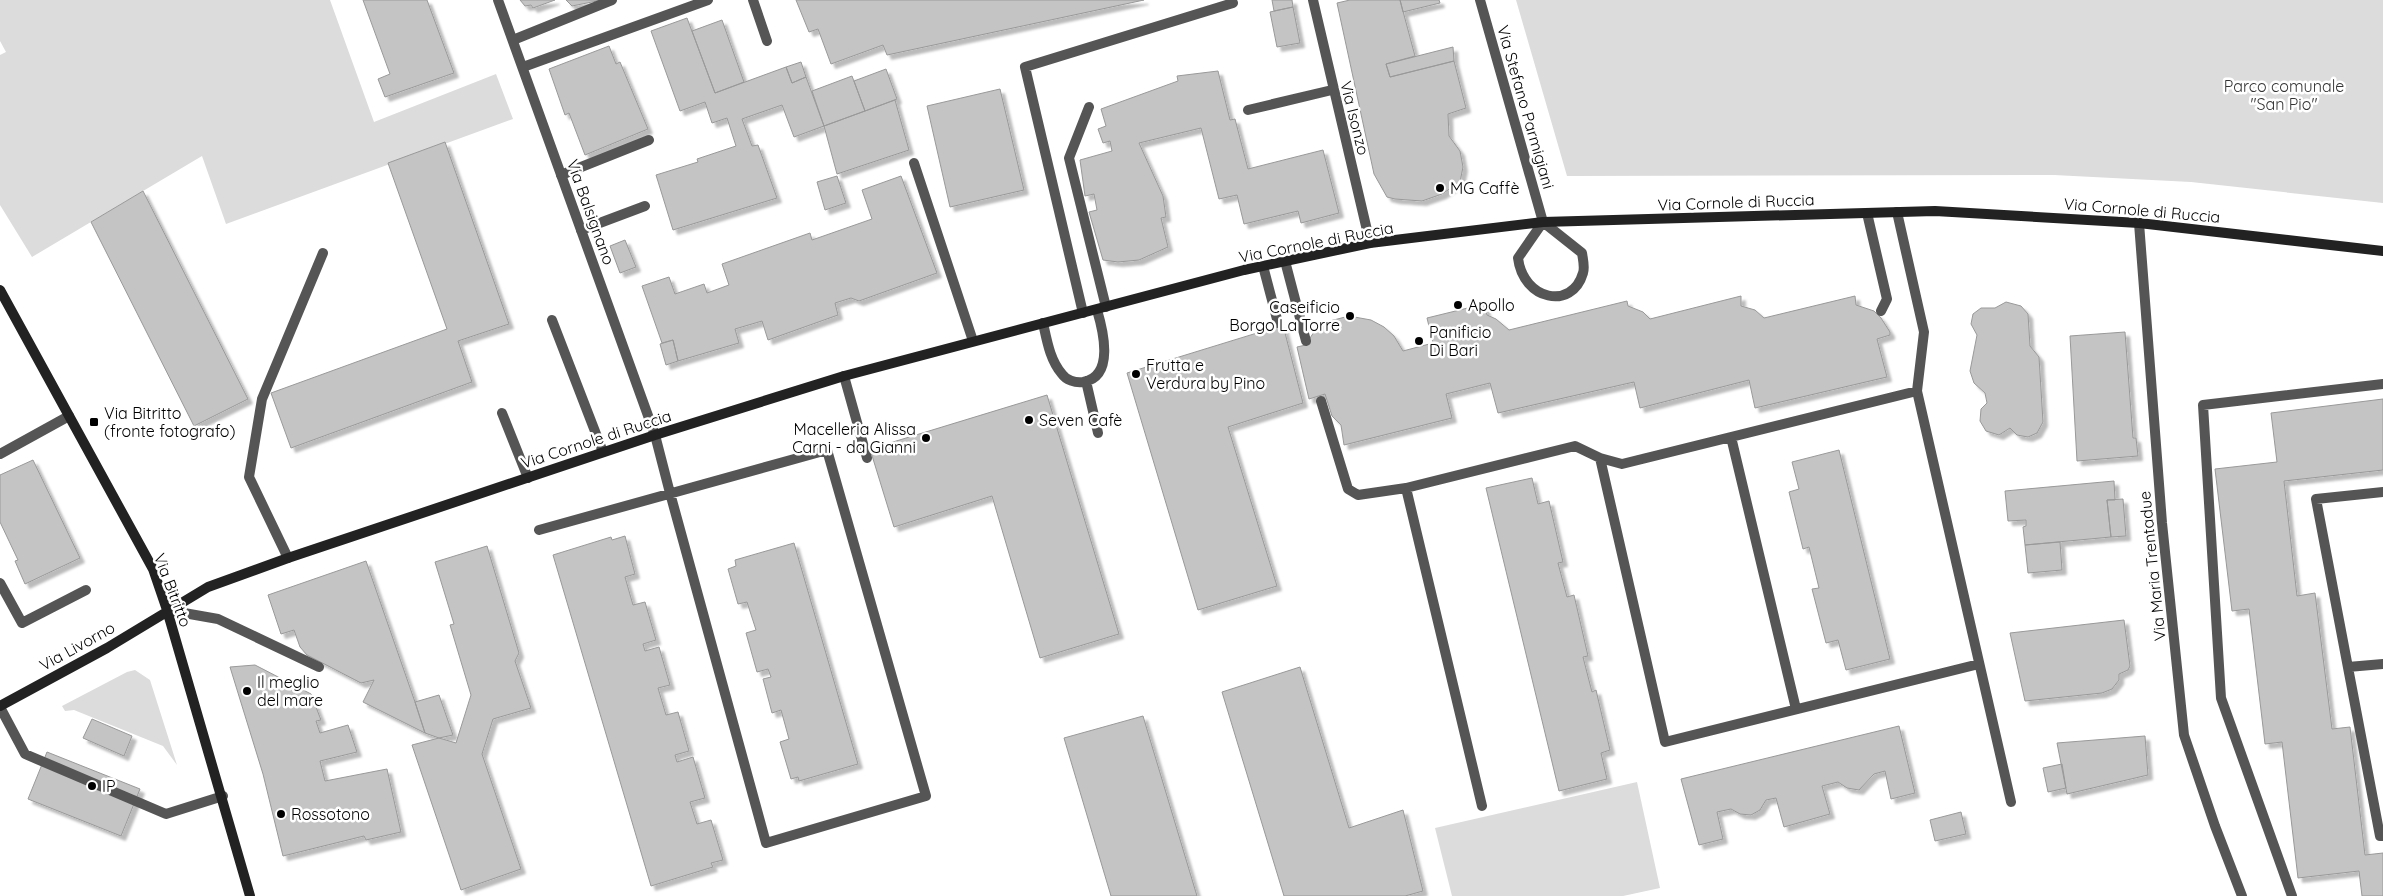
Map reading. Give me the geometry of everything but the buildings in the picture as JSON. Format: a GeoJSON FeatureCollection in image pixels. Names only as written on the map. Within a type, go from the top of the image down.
{"type":"FeatureCollection","features":[{"type":"Feature","properties":{"kind":"main road","name":"Via Cornole di Ruccia"},"geometry":{"type":"LineString","coordinates":[[167,610],[229,578],[603,452],[844,376],[1263,266],[1370,243],[1543,222],[1935,211],[2139,223],[2383,251]]}},
{"type":"Feature","properties":{"kind":"main road","name":"Via Bitritto"},"geometry":{"type":"LineString","coordinates":[[0,290],[153,570],[167,610],[223,796],[250,896]]}},
{"type":"Feature","properties":{"kind":"main road","name":"Via Livorno"},"geometry":{"type":"LineString","coordinates":[[0,706],[106,648],[167,610]]}},
{"type":"Feature","properties":{"kind":"street","name":"Via Balsignano"},"geometry":{"type":"LineString","coordinates":[[498,0],[655,435],[670,493],[766,843],[926,796],[827,450],[670,493]]}},
{"type":"Feature","properties":{"kind":"street"},"geometry":{"type":"LineString","coordinates":[[513,40],[612,0]]}},
{"type":"Feature","properties":{"kind":"street"},"geometry":{"type":"LineString","coordinates":[[523,67],[708,0]]}},
{"type":"Feature","properties":{"kind":"street"},"geometry":{"type":"LineString","coordinates":[[753,0],[767,41]]}},
{"type":"Feature","properties":{"kind":"street","name":"Via Isonzo"},"geometry":{"type":"LineString","coordinates":[[1313,0],[1332,90],[1370,243]]}},
{"type":"Feature","properties":{"kind":"street","name":"Via Stefano Parmigiani"},"geometry":{"type":"LineString","coordinates":[[1480,0],[1543,222]]}},
{"type":"Feature","properties":{"kind":"street"},"geometry":{"type":"LineString","coordinates":[[1083,313],[1025,67],[1233,3]]}},
{"type":"Feature","properties":{"kind":"street"},"geometry":{"type":"LineString","coordinates":[[1248,110],[1332,90]]}},
{"type":"Feature","properties":{"kind":"street"},"geometry":{"type":"LineString","coordinates":[[1043,323],[1052,359],[1063,376],[1076,382],[1086,381],[1094,376],[1102,364],[1104,333],[1102,309],[1069,158],[1089,107]]}},
{"type":"Feature","properties":{"kind":"street"},"geometry":{"type":"LineString","coordinates":[[562,175],[649,140]]}},
{"type":"Feature","properties":{"kind":"street"},"geometry":{"type":"LineString","coordinates":[[914,163],[973,341]]}},
{"type":"Feature","properties":{"kind":"street"},"geometry":{"type":"LineString","coordinates":[[581,230],[645,206]]}},
{"type":"Feature","properties":{"kind":"street"},"geometry":{"type":"LineString","coordinates":[[1897,212],[1924,332],[1917,391],[2010,802]]}},
{"type":"Feature","properties":{"kind":"street"},"geometry":{"type":"LineString","coordinates":[[1867,214],[1887,299],[1881,311]]}},
{"type":"Feature","properties":{"kind":"street"},"geometry":{"type":"LineString","coordinates":[[1543,222],[1582,254],[1584,271],[1579,283],[1572,291],[1557,296],[1540,294],[1524,280],[1520,271],[1518,258],[1543,222]]}},
{"type":"Feature","properties":{"kind":"street","name":"Via Maria Trentadue"},"geometry":{"type":"LineString","coordinates":[[2139,223],[2162,523],[2184,735],[2215,826],[2242,896]]}},
{"type":"Feature","properties":{"kind":"street"},"geometry":{"type":"LineString","coordinates":[[288,558],[249,477],[262,399],[324,253]]}},
{"type":"Feature","properties":{"kind":"street"},"geometry":{"type":"LineString","coordinates":[[1285,261],[1306,341]]}},
{"type":"Feature","properties":{"kind":"street"},"geometry":{"type":"LineString","coordinates":[[1263,266],[1278,323]]}},
{"type":"Feature","properties":{"kind":"street"},"geometry":{"type":"LineString","coordinates":[[552,320],[603,452]]}},
{"type":"Feature","properties":{"kind":"street"},"geometry":{"type":"LineString","coordinates":[[844,376],[867,458]]}},
{"type":"Feature","properties":{"kind":"street"},"geometry":{"type":"LineString","coordinates":[[1086,381],[1098,433]]}},
{"type":"Feature","properties":{"kind":"street"},"geometry":{"type":"LineString","coordinates":[[2292,896],[2221,698],[2203,405],[2383,384]]}},
{"type":"Feature","properties":{"kind":"street"},"geometry":{"type":"LineString","coordinates":[[1321,401],[1348,489],[1358,495],[1406,488],[1575,446],[1600,458],[1622,464],[1917,391]]}},
{"type":"Feature","properties":{"kind":"street"},"geometry":{"type":"LineString","coordinates":[[502,413],[528,478]]}},
{"type":"Feature","properties":{"kind":"street"},"geometry":{"type":"LineString","coordinates":[[0,454],[69,416]]}},
{"type":"Feature","properties":{"kind":"street"},"geometry":{"type":"LineString","coordinates":[[1731,437],[1796,709]]}},
{"type":"Feature","properties":{"kind":"street"},"geometry":{"type":"LineString","coordinates":[[1600,458],[1665,742],[1979,664]]}},
{"type":"Feature","properties":{"kind":"street"},"geometry":{"type":"LineString","coordinates":[[1406,488],[1482,806]]}},
{"type":"Feature","properties":{"kind":"street"},"geometry":{"type":"LineString","coordinates":[[2383,492],[2316,499],[2380,836],[2383,836]]}},
{"type":"Feature","properties":{"kind":"street"},"geometry":{"type":"LineString","coordinates":[[539,530],[670,493]]}},
{"type":"Feature","properties":{"kind":"street"},"geometry":{"type":"LineString","coordinates":[[0,583],[22,623],[86,590]]}},
{"type":"Feature","properties":{"kind":"street"},"geometry":{"type":"LineString","coordinates":[[167,610],[218,618],[320,667]]}},
{"type":"Feature","properties":{"kind":"street"},"geometry":{"type":"LineString","coordinates":[[2348,667],[2383,664]]}},
{"type":"Feature","properties":{"kind":"street"},"geometry":{"type":"LineString","coordinates":[[0,706],[25,754],[166,814],[223,796]]}},
{"type":"Feature","properties":{"kind":"green space"},"geometry":{"type":"Polygon","coordinates":[[[0,0],[330,0],[374,122],[496,74],[513,119],[226,224],[202,156],[32,257],[0,205],[0,55],[6,52],[0,41],[0,0]]]}},
{"type":"Feature","properties":{"kind":"green space","name":"Parco comunale \"San Pio\""},"geometry":{"type":"Polygon","coordinates":[[[1516,0],[2383,0],[2383,203],[2191,182],[2054,175],[1567,176],[1516,0]]]}},
{"type":"Feature","properties":{"kind":"green space"},"geometry":{"type":"Polygon","coordinates":[[[135,670],[150,680],[177,765],[163,746],[74,710],[65,711],[62,706],[127,672],[135,670]]]}},
{"type":"Feature","properties":{"kind":"green space"},"geometry":{"type":"Polygon","coordinates":[[[1637,782],[1660,888],[1623,896],[1452,896],[1435,828],[1637,782]]]}},
{"type":"Feature","properties":{"kind":"place","name":"MG Caffè"},"geometry":{"type":"Point","coordinates":[1440,188]}},
{"type":"Feature","properties":{"kind":"place","name":"Apollo"},"geometry":{"type":"Point","coordinates":[1458,305]}},
{"type":"Feature","properties":{"kind":"place","name":"Caseificio Borgo La Torre"},"geometry":{"type":"Point","coordinates":[1350,316]}},
{"type":"Feature","properties":{"kind":"place","name":"Panificio Di Bari"},"geometry":{"type":"Point","coordinates":[1419,341]}},
{"type":"Feature","properties":{"kind":"place","name":"Frutta e Verdura by Pino"},"geometry":{"type":"Point","coordinates":[1136,374]}},
{"type":"Feature","properties":{"kind":"place","name":"Seven Cafè"},"geometry":{"type":"Point","coordinates":[1029,420]}},
{"type":"Feature","properties":{"kind":"place","name":"Via Bitritto (fronte fotografo)"},"geometry":{"type":"Point","coordinates":[94,422]}},
{"type":"Feature","properties":{"kind":"place","name":"Macelleria Alissa Carni - da Gianni"},"geometry":{"type":"Point","coordinates":[926,438]}},
{"type":"Feature","properties":{"kind":"place","name":"Il meglio del mare"},"geometry":{"type":"Point","coordinates":[247,691]}},
{"type":"Feature","properties":{"kind":"place","name":"IP"},"geometry":{"type":"Point","coordinates":[92,786]}},
{"type":"Feature","properties":{"kind":"place","name":"Rossotono"},"geometry":{"type":"Point","coordinates":[281,814]}}]}
